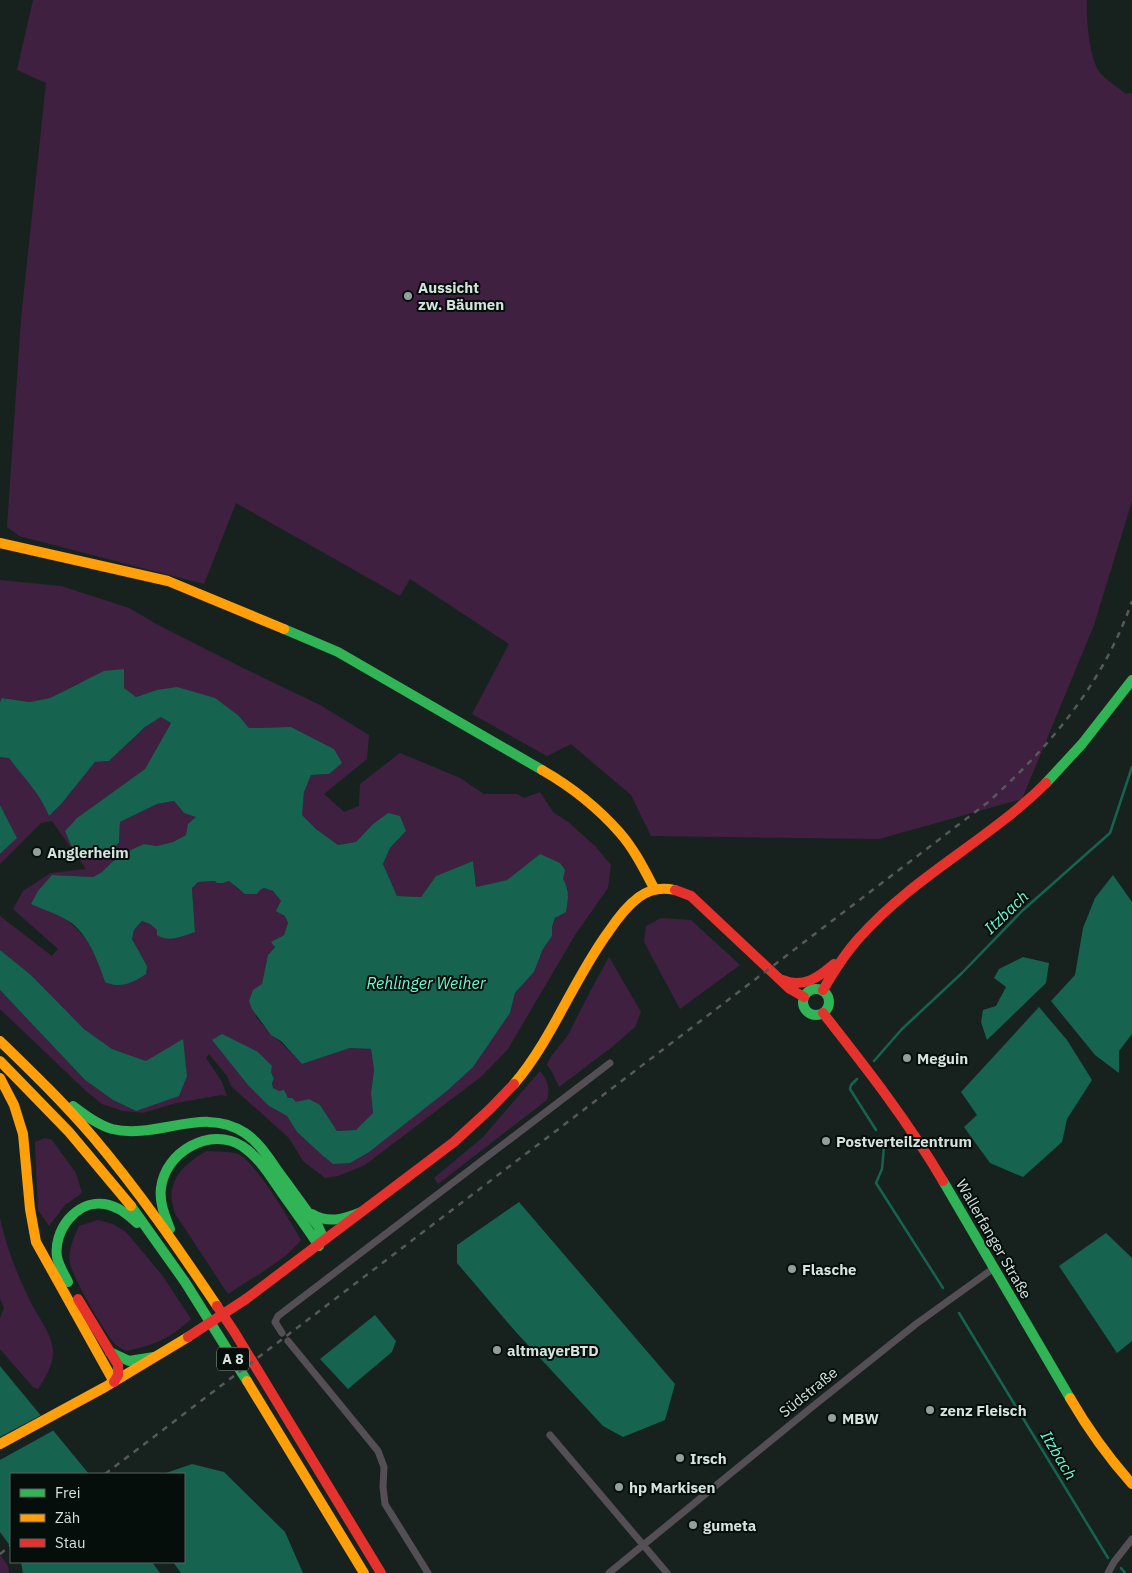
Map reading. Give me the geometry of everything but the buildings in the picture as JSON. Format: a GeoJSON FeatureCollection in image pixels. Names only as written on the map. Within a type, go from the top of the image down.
{"type":"FeatureCollection","features":[{"type":"Feature","properties":{"kind":"main road"},"geometry":{"type":"LineString","coordinates":[[0,543],[168,581],[220,601],[338,652],[552,776],[575,792],[594,807],[620,833],[639,860],[654,888]]}},
{"type":"Feature","properties":{"kind":"main road"},"geometry":{"type":"LineString","coordinates":[[823,990],[837,966],[877,920],[1006,819],[1048,782],[1092,732],[1132,680]]}},
{"type":"Feature","properties":{"kind":"main road"},"geometry":{"type":"LineString","coordinates":[[0,1444],[114,1382],[246,1299],[442,1152],[482,1118],[524,1072],[546,1038],[590,958],[617,920],[643,893],[654,888],[666,888],[682,891],[691,896],[790,989],[804,997]]}},
{"type":"Feature","properties":{"kind":"main road"},"geometry":{"type":"LineString","coordinates":[[776,975],[786,982],[794,984],[814,980],[848,952]]}},
{"type":"Feature","properties":{"kind":"main road"},"geometry":{"type":"LineString","coordinates":[[810,990],[823,990],[830,1002],[824,1013],[814,1015],[806,1011],[803,1006],[804,997],[810,990]]}},
{"type":"Feature","properties":{"kind":"main road","name":"Wallerfanger Straße"},"geometry":{"type":"LineString","coordinates":[[824,1013],[886,1093],[921,1144],[1089,1430],[1113,1463],[1132,1484]]}},
{"type":"Feature","properties":{"kind":"main road","name":"A 8"},"geometry":{"type":"LineString","coordinates":[[0,1041],[38,1077],[120,1168],[175,1243],[234,1333],[381,1573]]}},
{"type":"Feature","properties":{"kind":"main road","name":"A 8"},"geometry":{"type":"LineString","coordinates":[[0,1061],[54,1114],[83,1147],[120,1192],[159,1245],[222,1340],[364,1573]]}},
{"type":"Feature","properties":{"kind":"main road"},"geometry":{"type":"LineString","coordinates":[[38,1077],[86,1116],[112,1129],[138,1131],[209,1120],[233,1126],[245,1132],[257,1143],[318,1226],[322,1235],[319,1246]]}},
{"type":"Feature","properties":{"kind":"main road"},"geometry":{"type":"LineString","coordinates":[[0,1078],[12,1099],[22,1129],[26,1152],[30,1225],[36,1242],[114,1382]]}},
{"type":"Feature","properties":{"kind":"main road"},"geometry":{"type":"LineString","coordinates":[[175,1243],[161,1201],[161,1186],[165,1172],[172,1160],[182,1150],[196,1143],[222,1140],[242,1146],[258,1159],[319,1246]]}},
{"type":"Feature","properties":{"kind":"main road"},"geometry":{"type":"LineString","coordinates":[[114,1382],[119,1369],[61,1269],[57,1250],[60,1230],[70,1216],[84,1208],[97,1204],[109,1205],[128,1215],[159,1245]]}},
{"type":"Feature","properties":{"kind":"main road"},"geometry":{"type":"LineString","coordinates":[[308,1211],[319,1220],[330,1221],[346,1218],[361,1212]]}},
{"type":"Feature","properties":{"kind":"main road"},"geometry":{"type":"LineString","coordinates":[[108,1351],[119,1358],[129,1361],[154,1357]]}},
{"type":"Feature","properties":{"kind":"street"},"geometry":{"type":"LineString","coordinates":[[282,1333],[275,1322],[278,1316],[610,1063]]}},
{"type":"Feature","properties":{"kind":"street","name":"Südstraße"},"geometry":{"type":"LineString","coordinates":[[609,1573],[812,1406],[916,1324],[994,1268]]}},
{"type":"Feature","properties":{"kind":"street"},"geometry":{"type":"LineString","coordinates":[[288,1341],[378,1451],[384,1467],[383,1486],[385,1504],[428,1573]]}},
{"type":"Feature","properties":{"kind":"street"},"geometry":{"type":"LineString","coordinates":[[550,1435],[667,1573]]}},
{"type":"Feature","properties":{"kind":"street"},"geometry":{"type":"LineString","coordinates":[[1108,1573],[1132,1539]]}},
{"type":"Feature","properties":{"kind":"shaded area"},"geometry":{"type":"Polygon","coordinates":[[[33,0],[1087,0],[1089,38],[1097,68],[1103,77],[1126,94],[1132,93],[1132,501],[1094,625],[1022,799],[879,839],[651,836],[631,795],[571,744],[547,756],[472,714],[509,644],[410,579],[400,596],[236,503],[204,584],[19,536],[7,527],[21,319],[46,83],[17,70],[33,0]]]}},
{"type":"Feature","properties":{"kind":"shaded area"},"geometry":{"type":"Polygon","coordinates":[[[0,580],[61,586],[129,608],[158,625],[320,705],[369,735],[367,759],[324,794],[344,812],[359,806],[360,784],[400,753],[460,778],[484,794],[517,794],[524,798],[540,792],[553,812],[568,822],[595,846],[611,865],[608,888],[575,935],[508,1049],[482,1076],[365,1165],[338,1176],[325,1178],[303,1161],[289,1138],[231,1086],[227,1076],[209,1054],[206,1058],[222,1082],[227,1096],[221,1095],[176,1103],[143,1113],[123,1111],[102,1104],[86,1091],[0,1009],[0,990],[85,1080],[113,1100],[136,1111],[146,1061],[112,1049],[84,1029],[31,975],[0,950],[0,916],[52,956],[58,949],[13,909],[23,891],[51,873],[86,869],[52,821],[41,823],[0,864],[0,854],[17,838],[0,805],[0,757],[9,757],[33,787],[49,815],[62,803],[95,762],[109,761],[145,727],[161,717],[171,723],[145,769],[77,818],[65,831],[77,852],[102,854],[119,843],[120,822],[157,804],[174,801],[184,813],[197,816],[186,835],[173,842],[157,846],[144,844],[112,862],[102,872],[93,877],[52,875],[61,917],[84,937],[99,963],[105,982],[147,966],[132,939],[134,930],[142,921],[150,924],[157,930],[157,933],[195,932],[192,888],[198,882],[215,881],[223,883],[229,881],[239,890],[259,890],[264,888],[273,891],[281,901],[288,923],[284,935],[276,939],[275,946],[268,955],[256,1017],[302,1064],[350,1048],[371,1049],[374,1070],[371,1093],[373,1113],[356,1130],[337,1131],[320,1105],[296,1102],[273,1088],[272,1083],[274,1079],[258,1052],[269,1106],[287,1116],[297,1132],[333,1164],[425,1108],[447,1091],[473,1066],[510,1013],[515,993],[534,972],[543,949],[552,936],[552,927],[568,889],[548,858],[540,854],[507,880],[476,887],[473,861],[436,876],[421,897],[397,896],[383,864],[390,848],[406,831],[372,825],[356,842],[338,845],[301,815],[304,792],[311,775],[329,774],[334,749],[291,727],[249,728],[239,716],[157,690],[136,697],[124,689],[124,669],[77,684],[50,698],[31,702],[3,698],[0,702],[0,580]]]}},
{"type":"Feature","properties":{"kind":"shaded area"},"geometry":{"type":"Polygon","coordinates":[[[661,918],[691,920],[740,965],[680,1009],[644,942],[646,926],[661,918]]]}},
{"type":"Feature","properties":{"kind":"shaded area"},"geometry":{"type":"Polygon","coordinates":[[[609,957],[641,1012],[635,1027],[559,1087],[547,1065],[551,1056],[569,1033],[609,957]]]}},
{"type":"Feature","properties":{"kind":"shaded area"},"geometry":{"type":"Polygon","coordinates":[[[540,1071],[548,1085],[547,1100],[438,1184],[434,1178],[482,1138],[540,1071]]]}},
{"type":"Feature","properties":{"kind":"shaded area"},"geometry":{"type":"Polygon","coordinates":[[[45,1138],[52,1140],[76,1173],[82,1193],[65,1205],[49,1226],[38,1210],[35,1142],[45,1138]]]}},
{"type":"Feature","properties":{"kind":"shaded area"},"geometry":{"type":"Polygon","coordinates":[[[207,1151],[235,1153],[245,1159],[272,1193],[301,1240],[277,1262],[228,1294],[176,1215],[173,1204],[173,1185],[182,1169],[207,1151]]]}},
{"type":"Feature","properties":{"kind":"shaded area"},"geometry":{"type":"Polygon","coordinates":[[[0,1218],[16,1271],[52,1343],[53,1355],[51,1366],[38,1389],[33,1387],[0,1349],[0,1318],[4,1308],[0,1299],[0,1218]]]}},
{"type":"Feature","properties":{"kind":"shaded area"},"geometry":{"type":"Polygon","coordinates":[[[98,1220],[113,1224],[126,1232],[162,1275],[191,1319],[176,1332],[153,1344],[126,1351],[116,1345],[111,1339],[83,1292],[70,1263],[73,1239],[79,1226],[98,1220]]]}},
{"type":"Feature","properties":{"kind":"shaded area"},"geometry":{"type":"Polygon","coordinates":[[[0,1554],[8,1566],[9,1573],[0,1573],[0,1554]]]}},
{"type":"Feature","properties":{"kind":"water","name":"Rehlinger Weiher"},"geometry":{"type":"Polygon","coordinates":[[[124,669],[124,688],[136,697],[157,690],[177,687],[215,698],[239,716],[249,728],[291,727],[334,749],[342,763],[329,774],[311,775],[304,792],[302,815],[316,829],[338,845],[356,842],[372,825],[388,813],[400,816],[406,831],[390,848],[383,864],[397,896],[421,897],[436,876],[473,861],[476,887],[507,880],[540,854],[560,863],[565,870],[563,879],[568,895],[566,912],[555,918],[552,936],[543,949],[534,972],[515,993],[510,1013],[473,1067],[447,1091],[369,1152],[350,1163],[333,1164],[323,1156],[297,1132],[287,1116],[269,1106],[248,1085],[212,1040],[222,1034],[258,1052],[272,1066],[273,1088],[279,1091],[284,1090],[288,1098],[292,1098],[296,1102],[309,1099],[320,1105],[337,1131],[356,1130],[373,1113],[371,1093],[374,1070],[371,1049],[350,1048],[302,1064],[281,1041],[271,1035],[252,1009],[249,1001],[253,990],[262,984],[268,955],[275,947],[271,942],[284,935],[288,923],[285,916],[276,911],[281,901],[273,891],[264,888],[257,894],[245,894],[229,881],[223,883],[215,881],[198,882],[192,888],[195,932],[176,938],[166,938],[157,935],[157,930],[150,924],[142,921],[134,930],[132,939],[147,966],[146,974],[121,985],[105,982],[92,949],[76,927],[61,917],[31,904],[38,891],[52,875],[93,877],[102,872],[112,862],[144,844],[157,846],[173,842],[186,835],[188,824],[196,817],[184,813],[174,801],[157,804],[120,822],[119,843],[100,854],[77,853],[65,831],[77,818],[145,769],[171,723],[161,717],[145,727],[109,761],[95,762],[49,816],[36,793],[9,758],[0,757],[0,702],[2,698],[30,702],[50,698],[104,671],[124,669]]]}},
{"type":"Feature","properties":{"kind":"water"},"geometry":{"type":"Polygon","coordinates":[[[0,805],[17,838],[0,854],[0,805]]]}},
{"type":"Feature","properties":{"kind":"water"},"geometry":{"type":"Polygon","coordinates":[[[1113,875],[1132,902],[1132,1034],[1119,1051],[1119,1073],[1095,1055],[1051,1001],[1075,975],[1083,928],[1095,898],[1113,875]]]}},
{"type":"Feature","properties":{"kind":"water"},"geometry":{"type":"Polygon","coordinates":[[[0,950],[31,975],[84,1029],[112,1049],[146,1061],[183,1039],[187,1076],[179,1096],[136,1111],[113,1100],[85,1080],[0,990],[0,950]]]}},
{"type":"Feature","properties":{"kind":"water"},"geometry":{"type":"Polygon","coordinates":[[[1023,957],[1049,963],[1046,983],[987,1040],[981,1022],[983,1010],[996,1006],[1006,987],[994,978],[999,969],[1023,957]]]}},
{"type":"Feature","properties":{"kind":"water"},"geometry":{"type":"Polygon","coordinates":[[[1039,1007],[1067,1040],[1092,1080],[1067,1119],[1062,1142],[1023,1177],[990,1163],[964,1127],[977,1115],[961,1092],[1039,1007]]]}},
{"type":"Feature","properties":{"kind":"water"},"geometry":{"type":"Polygon","coordinates":[[[519,1202],[675,1384],[665,1420],[623,1437],[603,1426],[515,1331],[457,1263],[457,1245],[519,1202]]]}},
{"type":"Feature","properties":{"kind":"water"},"geometry":{"type":"Polygon","coordinates":[[[1106,1233],[1132,1258],[1132,1341],[1117,1353],[1059,1266],[1106,1233]]]}},
{"type":"Feature","properties":{"kind":"water"},"geometry":{"type":"Polygon","coordinates":[[[375,1315],[396,1341],[392,1352],[348,1389],[320,1359],[375,1315]]]}},
{"type":"Feature","properties":{"kind":"water"},"geometry":{"type":"Polygon","coordinates":[[[0,1366],[88,1473],[10,1473],[10,1546],[0,1532],[0,1366]]]}},
{"type":"Feature","properties":{"kind":"water"},"geometry":{"type":"Polygon","coordinates":[[[192,1464],[224,1472],[285,1532],[303,1573],[181,1573],[174,1563],[185,1563],[185,1473],[166,1473],[192,1464]]]}},
{"type":"Feature","properties":{"kind":"water"},"geometry":{"type":"Polygon","coordinates":[[[21,1563],[153,1563],[160,1573],[23,1573],[21,1563]]]}},
{"type":"Feature","properties":{"kind":"pier"},"geometry":{"type":"Polygon","coordinates":[[[43,1414],[56,1429],[0,1460],[0,1437],[43,1414]]]}},
{"type":"Feature","properties":{"kind":"waterway","name":"Itzbach"},"geometry":{"type":"LineString","coordinates":[[874,1061],[902,1029],[962,973],[1022,911],[1110,833],[1132,767]]}},
{"type":"Feature","properties":{"kind":"waterway","name":"Itzbach"},"geometry":{"type":"LineString","coordinates":[[857,1079],[850,1089],[876,1130]]}},
{"type":"Feature","properties":{"kind":"waterway","name":"Itzbach"},"geometry":{"type":"LineString","coordinates":[[884,1147],[882,1169],[876,1183],[943,1288]]}},
{"type":"Feature","properties":{"kind":"waterway","name":"Itzbach"},"geometry":{"type":"LineString","coordinates":[[959,1313],[1108,1558]]}},
{"type":"Feature","properties":{"kind":"waterway","name":"Itzbach"},"geometry":{"type":"LineString","coordinates":[[1121,1568],[1125,1573]]}},
{"type":"Feature","properties":{"kind":"railway"},"geometry":{"type":"LineString","coordinates":[[106,1473],[987,803],[1032,759],[1073,711],[1106,659],[1132,601]]}},
{"type":"Feature","properties":{"kind":"railway"},"geometry":{"type":"LineString","coordinates":[[0,1554],[10,1546]]}},
{"type":"Feature","properties":{"kind":"traffic: fast"},"geometry":{"type":"LineString","coordinates":[[284,629],[338,652],[542,770]]}},
{"type":"Feature","properties":{"kind":"traffic: fast"},"geometry":{"type":"LineString","coordinates":[[1046,783],[1082,744],[1132,680]]}},
{"type":"Feature","properties":{"kind":"traffic: fast"},"geometry":{"type":"LineString","coordinates":[[816,989],[825,993],[829,1002],[825,1011],[816,1015],[807,1011],[803,1002],[807,993],[816,989]]}},
{"type":"Feature","properties":{"kind":"traffic: fast"},"geometry":{"type":"LineString","coordinates":[[73,1106],[97,1122],[112,1129],[146,1130],[197,1122],[213,1122],[229,1125],[245,1133],[264,1152],[318,1226],[322,1235],[319,1246]]}},
{"type":"Feature","properties":{"kind":"traffic: fast"},"geometry":{"type":"LineString","coordinates":[[170,1229],[161,1198],[164,1175],[171,1163],[191,1146],[203,1141],[216,1139],[242,1146],[254,1156],[269,1174],[319,1246]]}},
{"type":"Feature","properties":{"kind":"traffic: fast"},"geometry":{"type":"LineString","coordinates":[[943,1181],[1070,1398]]}},
{"type":"Feature","properties":{"kind":"traffic: fast"},"geometry":{"type":"LineString","coordinates":[[68,1282],[57,1257],[57,1247],[63,1228],[68,1219],[76,1212],[94,1204],[104,1204],[118,1209],[137,1223]]}},
{"type":"Feature","properties":{"kind":"traffic: fast"},"geometry":{"type":"LineString","coordinates":[[131,1206],[185,1282],[247,1381]]}},
{"type":"Feature","properties":{"kind":"traffic: fast"},"geometry":{"type":"LineString","coordinates":[[312,1214],[330,1220],[349,1217],[361,1212]]}},
{"type":"Feature","properties":{"kind":"traffic: fast"},"geometry":{"type":"LineString","coordinates":[[110,1352],[129,1361],[154,1357]]}},
{"type":"Feature","properties":{"kind":"traffic: slow"},"geometry":{"type":"LineString","coordinates":[[0,543],[168,581],[284,629]]}},
{"type":"Feature","properties":{"kind":"traffic: slow"},"geometry":{"type":"LineString","coordinates":[[542,770],[583,798],[620,833],[630,846],[654,888]]}},
{"type":"Feature","properties":{"kind":"traffic: slow"},"geometry":{"type":"LineString","coordinates":[[514,1084],[540,1048],[584,969],[622,913],[647,892],[661,889],[675,890]]}},
{"type":"Feature","properties":{"kind":"traffic: slow"},"geometry":{"type":"LineString","coordinates":[[0,1041],[82,1124],[110,1157],[188,1263],[217,1306]]}},
{"type":"Feature","properties":{"kind":"traffic: slow"},"geometry":{"type":"LineString","coordinates":[[0,1061],[69,1132],[131,1206]]}},
{"type":"Feature","properties":{"kind":"traffic: slow"},"geometry":{"type":"LineString","coordinates":[[0,1078],[14,1105],[23,1134],[30,1209],[36,1242],[114,1382]]}},
{"type":"Feature","properties":{"kind":"traffic: slow"},"geometry":{"type":"LineString","coordinates":[[0,1444],[105,1387],[188,1337]]}},
{"type":"Feature","properties":{"kind":"traffic: slow"},"geometry":{"type":"LineString","coordinates":[[247,1381],[364,1573]]}},
{"type":"Feature","properties":{"kind":"traffic: slow"},"geometry":{"type":"LineString","coordinates":[[1070,1398],[1099,1442],[1132,1484]]}},
{"type":"Feature","properties":{"kind":"traffic: jam"},"geometry":{"type":"LineString","coordinates":[[823,990],[849,949],[881,915],[928,876],[1000,823],[1046,783]]}},
{"type":"Feature","properties":{"kind":"traffic: jam"},"geometry":{"type":"LineString","coordinates":[[675,890],[691,896],[790,989],[804,997]]}},
{"type":"Feature","properties":{"kind":"traffic: jam"},"geometry":{"type":"LineString","coordinates":[[783,980],[797,983],[804,982],[817,977],[834,964]]}},
{"type":"Feature","properties":{"kind":"traffic: jam"},"geometry":{"type":"LineString","coordinates":[[823,1013],[901,1116],[943,1181]]}},
{"type":"Feature","properties":{"kind":"traffic: jam"},"geometry":{"type":"LineString","coordinates":[[246,1299],[454,1142],[514,1084]]}},
{"type":"Feature","properties":{"kind":"traffic: jam"},"geometry":{"type":"LineString","coordinates":[[78,1299],[118,1365],[118,1375],[114,1382]]}},
{"type":"Feature","properties":{"kind":"traffic: jam"},"geometry":{"type":"LineString","coordinates":[[188,1337],[246,1299]]}},
{"type":"Feature","properties":{"kind":"traffic: jam"},"geometry":{"type":"LineString","coordinates":[[217,1306],[381,1573]]}},
{"type":"Feature","properties":{"kind":"place","name":"Aussicht zw. Bäumen"},"geometry":{"type":"Point","coordinates":[408,296]}},
{"type":"Feature","properties":{"kind":"place","name":"Anglerheim"},"geometry":{"type":"Point","coordinates":[37,852]}},
{"type":"Feature","properties":{"kind":"place","name":"Meguin"},"geometry":{"type":"Point","coordinates":[907,1058]}},
{"type":"Feature","properties":{"kind":"place","name":"Postverteilzentrum"},"geometry":{"type":"Point","coordinates":[826,1141]}},
{"type":"Feature","properties":{"kind":"place","name":"Flasche"},"geometry":{"type":"Point","coordinates":[792,1269]}},
{"type":"Feature","properties":{"kind":"place","name":"altmayerBTD"},"geometry":{"type":"Point","coordinates":[497,1350]}},
{"type":"Feature","properties":{"kind":"place","name":"zenz Fleisch"},"geometry":{"type":"Point","coordinates":[930,1410]}},
{"type":"Feature","properties":{"kind":"place","name":"MBW"},"geometry":{"type":"Point","coordinates":[832,1418]}},
{"type":"Feature","properties":{"kind":"place","name":"Irsch"},"geometry":{"type":"Point","coordinates":[680,1458]}},
{"type":"Feature","properties":{"kind":"place","name":"hp Markisen"},"geometry":{"type":"Point","coordinates":[619,1487]}},
{"type":"Feature","properties":{"kind":"place","name":"gumeta"},"geometry":{"type":"Point","coordinates":[693,1525]}}]}
